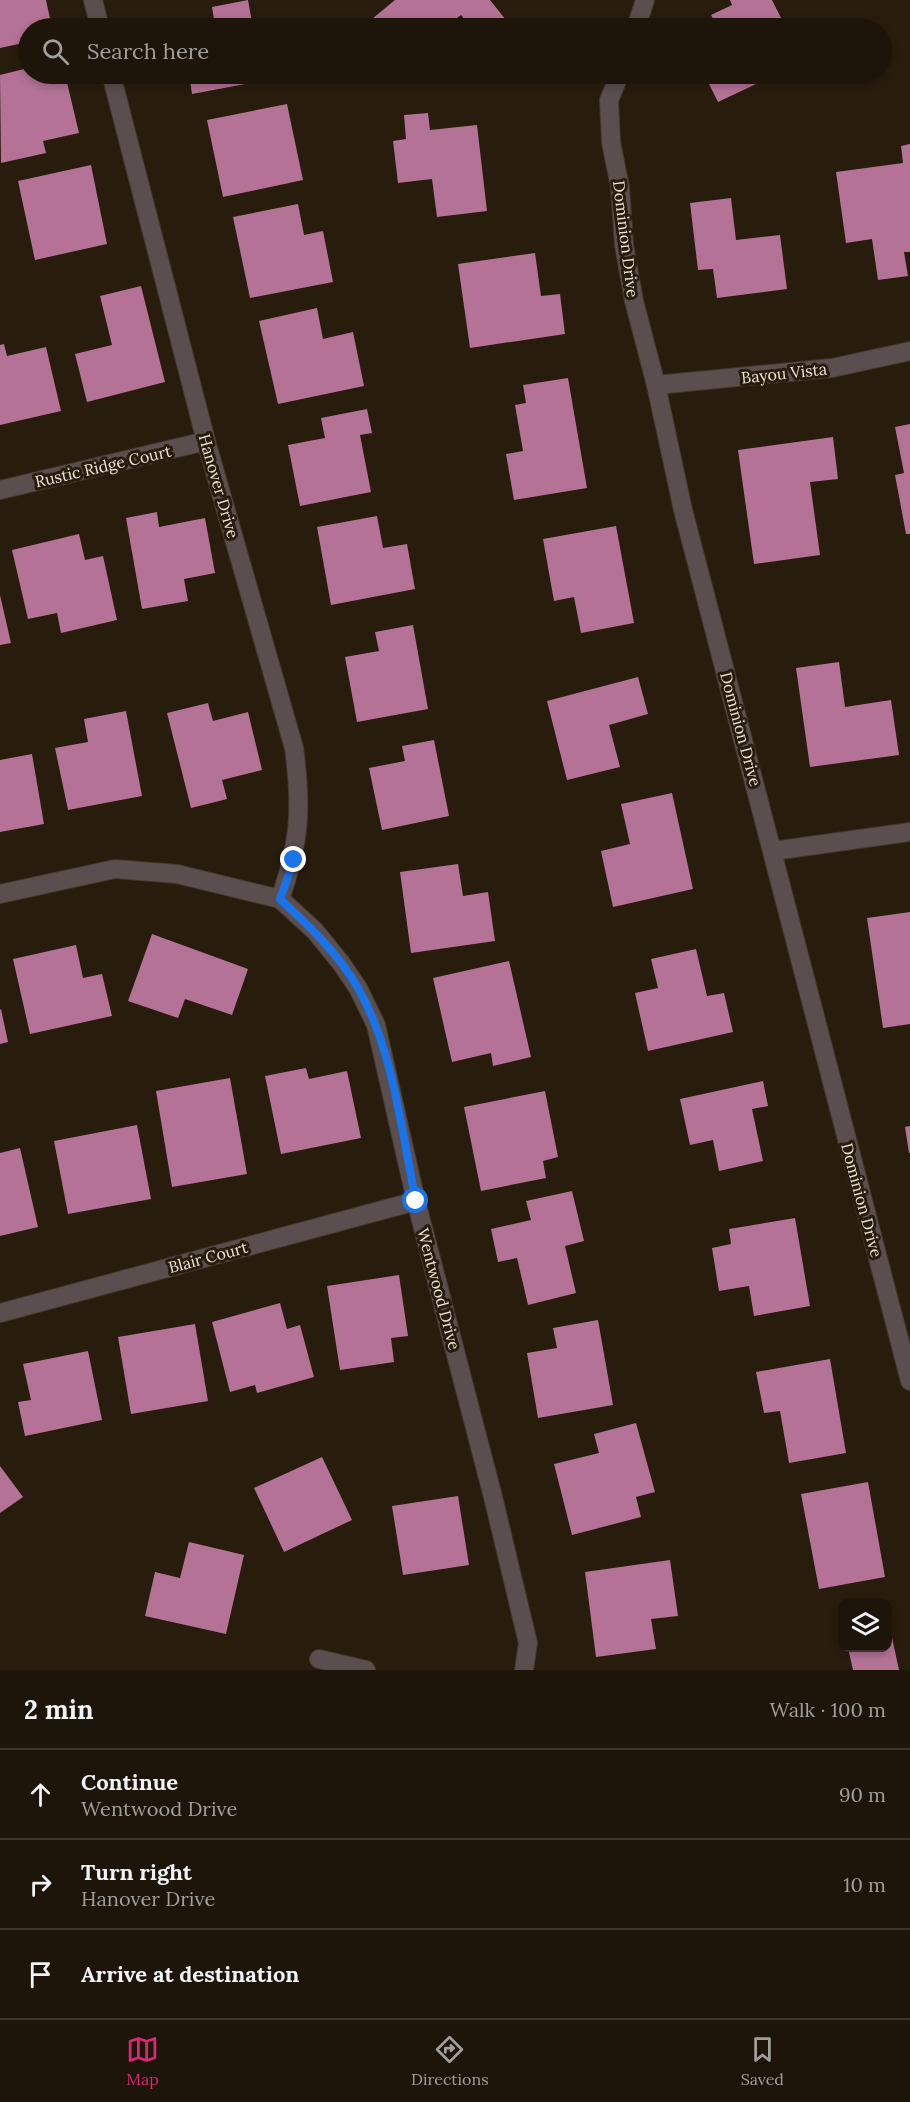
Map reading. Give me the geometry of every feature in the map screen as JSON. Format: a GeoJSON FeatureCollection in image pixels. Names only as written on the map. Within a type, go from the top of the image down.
{"type":"FeatureCollection","features":[{"type":"Feature","properties":{"kind":"street"},"geometry":{"type":"LineString","coordinates":[[93,0],[98,18]]}},
{"type":"Feature","properties":{"kind":"street"},"geometry":{"type":"LineString","coordinates":[[639,18],[645,0]]}},
{"type":"Feature","properties":{"kind":"street","name":"Hanover Drive"},"geometry":{"type":"LineString","coordinates":[[114,84],[206,441],[294,748],[300,796],[298,829],[294,860],[280,899]]}},
{"type":"Feature","properties":{"kind":"street","name":"Dominion Drive"},"geometry":{"type":"LineString","coordinates":[[616,84],[609,100],[611,142],[620,187],[624,245],[634,302],[656,385],[682,510],[901,1315],[910,1381]]}},
{"type":"Feature","properties":{"kind":"street","name":"Bayou Vista"},"geometry":{"type":"LineString","coordinates":[[656,385],[832,368],[910,351]]}},
{"type":"Feature","properties":{"kind":"street","name":"Rustic Ridge Court"},"geometry":{"type":"LineString","coordinates":[[0,490],[206,441]]}},
{"type":"Feature","properties":{"kind":"street"},"geometry":{"type":"LineString","coordinates":[[773,851],[910,832]]}},
{"type":"Feature","properties":{"kind":"street","name":"Wentwood Drive"},"geometry":{"type":"LineString","coordinates":[[0,894],[115,870],[146,870],[177,874],[280,899],[315,931],[358,988],[376,1025],[416,1201],[494,1497],[528,1643],[524,1670]]}},
{"type":"Feature","properties":{"kind":"street","name":"Blair Court"},"geometry":{"type":"LineString","coordinates":[[0,1313],[416,1201]]}},
{"type":"Feature","properties":{"kind":"street"},"geometry":{"type":"LineString","coordinates":[[319,1659],[366,1670]]}},
{"type":"Feature","properties":{"kind":"building"},"geometry":{"type":"Polygon","coordinates":[[[0,0],[46,0],[50,18],[18,18],[18,44],[0,48],[0,0]]]}},
{"type":"Feature","properties":{"kind":"building"},"geometry":{"type":"Polygon","coordinates":[[[248,0],[251,18],[214,18],[212,7],[248,0]]]}},
{"type":"Feature","properties":{"kind":"building"},"geometry":{"type":"Polygon","coordinates":[[[395,0],[490,0],[504,18],[464,18],[461,15],[457,18],[373,18],[395,0]]]}},
{"type":"Feature","properties":{"kind":"building"},"geometry":{"type":"Polygon","coordinates":[[[730,0],[772,0],[781,18],[713,18],[711,15],[732,5],[730,0]]]}},
{"type":"Feature","properties":{"kind":"building"},"geometry":{"type":"Polygon","coordinates":[[[18,70],[18,84],[67,84],[79,133],[43,141],[46,153],[1,163],[0,75],[18,70]]]}},
{"type":"Feature","properties":{"kind":"building"},"geometry":{"type":"Polygon","coordinates":[[[190,84],[246,84],[192,94],[190,84]]]}},
{"type":"Feature","properties":{"kind":"building"},"geometry":{"type":"Polygon","coordinates":[[[709,84],[756,84],[718,102],[709,84]]]}},
{"type":"Feature","properties":{"kind":"building"},"geometry":{"type":"Polygon","coordinates":[[[287,104],[303,180],[223,197],[207,120],[287,104]]]}},
{"type":"Feature","properties":{"kind":"building"},"geometry":{"type":"Polygon","coordinates":[[[428,113],[430,130],[477,125],[487,211],[437,217],[432,179],[398,183],[393,141],[406,139],[404,115],[428,113]]]}},
{"type":"Feature","properties":{"kind":"building"},"geometry":{"type":"Polygon","coordinates":[[[910,144],[910,252],[904,252],[908,276],[878,280],[872,239],[846,243],[836,172],[903,163],[901,146],[910,144]]]}},
{"type":"Feature","properties":{"kind":"building"},"geometry":{"type":"Polygon","coordinates":[[[91,165],[107,244],[35,260],[18,181],[91,165]]]}},
{"type":"Feature","properties":{"kind":"building"},"geometry":{"type":"Polygon","coordinates":[[[731,198],[736,240],[780,235],[787,289],[717,298],[713,269],[698,270],[690,203],[731,198]]]}},
{"type":"Feature","properties":{"kind":"building"},"geometry":{"type":"Polygon","coordinates":[[[298,204],[304,235],[323,231],[333,282],[250,298],[233,217],[298,204]]]}},
{"type":"Feature","properties":{"kind":"building"},"geometry":{"type":"Polygon","coordinates":[[[535,253],[541,296],[560,294],[565,334],[470,348],[458,264],[535,253]]]}},
{"type":"Feature","properties":{"kind":"building"},"geometry":{"type":"Polygon","coordinates":[[[141,286],[165,382],[87,402],[75,354],[112,345],[100,296],[141,286]]]}},
{"type":"Feature","properties":{"kind":"building"},"geometry":{"type":"Polygon","coordinates":[[[317,308],[323,339],[353,332],[364,386],[278,404],[259,321],[317,308]]]}},
{"type":"Feature","properties":{"kind":"building"},"geometry":{"type":"Polygon","coordinates":[[[4,344],[7,356],[46,347],[61,411],[0,425],[0,345],[4,344]]]}},
{"type":"Feature","properties":{"kind":"building"},"geometry":{"type":"Polygon","coordinates":[[[568,378],[587,488],[514,500],[506,454],[523,451],[515,405],[526,403],[523,385],[568,378]]]}},
{"type":"Feature","properties":{"kind":"building"},"geometry":{"type":"Polygon","coordinates":[[[367,409],[372,433],[360,435],[371,492],[300,506],[288,445],[325,438],[321,418],[367,409]]]}},
{"type":"Feature","properties":{"kind":"building"},"geometry":{"type":"Polygon","coordinates":[[[910,424],[910,534],[906,534],[895,475],[904,473],[895,427],[910,424]]]}},
{"type":"Feature","properties":{"kind":"building"},"geometry":{"type":"Polygon","coordinates":[[[833,437],[838,479],[810,482],[820,555],[754,564],[738,450],[833,437]]]}},
{"type":"Feature","properties":{"kind":"building"},"geometry":{"type":"Polygon","coordinates":[[[157,512],[159,527],[205,518],[215,573],[184,579],[188,601],[142,609],[126,518],[157,512]]]}},
{"type":"Feature","properties":{"kind":"building"},"geometry":{"type":"Polygon","coordinates":[[[377,516],[383,548],[407,544],[415,589],[331,605],[317,527],[377,516]]]}},
{"type":"Feature","properties":{"kind":"building"},"geometry":{"type":"Polygon","coordinates":[[[616,526],[634,623],[581,633],[574,597],[554,601],[543,539],[616,526]]]}},
{"type":"Feature","properties":{"kind":"building"},"geometry":{"type":"Polygon","coordinates":[[[79,534],[85,560],[103,556],[117,620],[61,633],[57,613],[28,619],[12,550],[79,534]]]}},
{"type":"Feature","properties":{"kind":"building"},"geometry":{"type":"Polygon","coordinates":[[[0,595],[11,643],[0,645],[0,595]]]}},
{"type":"Feature","properties":{"kind":"building"},"geometry":{"type":"Polygon","coordinates":[[[413,625],[428,709],[357,722],[345,657],[379,651],[375,632],[413,625]]]}},
{"type":"Feature","properties":{"kind":"building"},"geometry":{"type":"Polygon","coordinates":[[[839,662],[845,707],[891,700],[899,755],[810,767],[796,668],[839,662]]]}},
{"type":"Feature","properties":{"kind":"building"},"geometry":{"type":"Polygon","coordinates":[[[638,677],[648,714],[609,725],[620,767],[567,780],[547,701],[638,677]]]}},
{"type":"Feature","properties":{"kind":"building"},"geometry":{"type":"Polygon","coordinates":[[[208,703],[213,721],[248,712],[262,770],[222,780],[227,799],[191,808],[167,713],[208,703]]]}},
{"type":"Feature","properties":{"kind":"building"},"geometry":{"type":"Polygon","coordinates":[[[126,711],[142,796],[68,810],[55,748],[88,742],[84,719],[126,711]]]}},
{"type":"Feature","properties":{"kind":"building"},"geometry":{"type":"Polygon","coordinates":[[[434,740],[449,816],[382,830],[369,768],[405,761],[402,746],[434,740]]]}},
{"type":"Feature","properties":{"kind":"building"},"geometry":{"type":"Polygon","coordinates":[[[32,754],[44,824],[0,832],[0,760],[32,754]]]}},
{"type":"Feature","properties":{"kind":"building"},"geometry":{"type":"Polygon","coordinates":[[[672,793],[693,889],[613,907],[601,851],[630,844],[621,804],[672,793]]]}},
{"type":"Feature","properties":{"kind":"building"},"geometry":{"type":"Polygon","coordinates":[[[458,864],[463,896],[488,892],[495,941],[411,953],[400,872],[458,864]]]}},
{"type":"Feature","properties":{"kind":"building"},"geometry":{"type":"Polygon","coordinates":[[[910,912],[910,1024],[883,1028],[867,918],[910,912]]]}},
{"type":"Feature","properties":{"kind":"building"},"geometry":{"type":"Polygon","coordinates":[[[152,934],[248,969],[232,1015],[185,999],[178,1018],[128,1001],[152,934]]]}},
{"type":"Feature","properties":{"kind":"building"},"geometry":{"type":"Polygon","coordinates":[[[76,945],[83,978],[102,974],[112,1016],[30,1034],[13,959],[76,945]]]}},
{"type":"Feature","properties":{"kind":"building"},"geometry":{"type":"Polygon","coordinates":[[[696,949],[707,996],[724,993],[733,1032],[648,1051],[635,993],[658,988],[651,959],[696,949]]]}},
{"type":"Feature","properties":{"kind":"building"},"geometry":{"type":"Polygon","coordinates":[[[509,961],[531,1057],[493,1066],[491,1053],[452,1062],[433,978],[509,961]]]}},
{"type":"Feature","properties":{"kind":"building"},"geometry":{"type":"Polygon","coordinates":[[[0,1010],[8,1042],[0,1044],[0,1010]]]}},
{"type":"Feature","properties":{"kind":"building"},"geometry":{"type":"Polygon","coordinates":[[[306,1068],[309,1079],[347,1071],[361,1138],[281,1154],[265,1076],[306,1068]]]}},
{"type":"Feature","properties":{"kind":"building"},"geometry":{"type":"Polygon","coordinates":[[[230,1078],[247,1174],[172,1187],[156,1091],[230,1078]]]}},
{"type":"Feature","properties":{"kind":"building"},"geometry":{"type":"Polygon","coordinates":[[[763,1081],[768,1106],[752,1109],[763,1161],[719,1171],[713,1140],[690,1145],[680,1099],[763,1081]]]}},
{"type":"Feature","properties":{"kind":"building"},"geometry":{"type":"Polygon","coordinates":[[[545,1091],[558,1157],[543,1161],[546,1178],[481,1191],[464,1107],[545,1091]]]}},
{"type":"Feature","properties":{"kind":"building"},"geometry":{"type":"Polygon","coordinates":[[[137,1125],[151,1199],[68,1214],[54,1141],[137,1125]]]}},
{"type":"Feature","properties":{"kind":"building"},"geometry":{"type":"Polygon","coordinates":[[[910,1126],[910,1153],[909,1153],[905,1127],[910,1126]]]}},
{"type":"Feature","properties":{"kind":"building"},"geometry":{"type":"Polygon","coordinates":[[[20,1148],[38,1227],[0,1236],[0,1153],[20,1148]]]}},
{"type":"Feature","properties":{"kind":"building"},"geometry":{"type":"Polygon","coordinates":[[[572,1191],[584,1241],[565,1246],[576,1293],[528,1305],[517,1258],[498,1262],[491,1229],[531,1220],[526,1201],[572,1191]]]}},
{"type":"Feature","properties":{"kind":"building"},"geometry":{"type":"Polygon","coordinates":[[[795,1218],[810,1306],[754,1316],[749,1286],[719,1291],[712,1248],[731,1244],[729,1229],[795,1218]]]}},
{"type":"Feature","properties":{"kind":"building"},"geometry":{"type":"Polygon","coordinates":[[[399,1275],[408,1336],[391,1338],[394,1362],[340,1370],[327,1286],[399,1275]]]}},
{"type":"Feature","properties":{"kind":"building"},"geometry":{"type":"Polygon","coordinates":[[[280,1303],[287,1329],[300,1325],[314,1377],[257,1393],[255,1385],[230,1392],[212,1322],[280,1303]]]}},
{"type":"Feature","properties":{"kind":"building"},"geometry":{"type":"Polygon","coordinates":[[[598,1320],[613,1405],[538,1418],[527,1353],[557,1348],[553,1328],[598,1320]]]}},
{"type":"Feature","properties":{"kind":"building"},"geometry":{"type":"Polygon","coordinates":[[[195,1324],[208,1401],[131,1414],[118,1337],[195,1324]]]}},
{"type":"Feature","properties":{"kind":"building"},"geometry":{"type":"Polygon","coordinates":[[[88,1351],[102,1420],[25,1436],[18,1402],[31,1400],[23,1364],[88,1351]]]}},
{"type":"Feature","properties":{"kind":"building"},"geometry":{"type":"Polygon","coordinates":[[[830,1359],[846,1453],[789,1463],[780,1411],[764,1413],[756,1372],[830,1359]]]}},
{"type":"Feature","properties":{"kind":"building"},"geometry":{"type":"Polygon","coordinates":[[[636,1423],[655,1492],[636,1497],[641,1517],[572,1535],[554,1464],[599,1453],[594,1434],[636,1423]]]}},
{"type":"Feature","properties":{"kind":"building"},"geometry":{"type":"Polygon","coordinates":[[[322,1457],[352,1520],[284,1552],[254,1488],[322,1457]]]}},
{"type":"Feature","properties":{"kind":"building"},"geometry":{"type":"Polygon","coordinates":[[[0,1466],[23,1497],[0,1513],[0,1466]]]}},
{"type":"Feature","properties":{"kind":"building"},"geometry":{"type":"Polygon","coordinates":[[[868,1482],[885,1577],[819,1589],[801,1494],[868,1482]]]}},
{"type":"Feature","properties":{"kind":"building"},"geometry":{"type":"Polygon","coordinates":[[[458,1496],[469,1565],[403,1575],[392,1506],[458,1496]]]}},
{"type":"Feature","properties":{"kind":"building"},"geometry":{"type":"Polygon","coordinates":[[[189,1542],[244,1555],[226,1634],[145,1616],[155,1572],[180,1578],[189,1542]]]}},
{"type":"Feature","properties":{"kind":"building"},"geometry":{"type":"Polygon","coordinates":[[[670,1560],[678,1616],[651,1619],[656,1649],[596,1657],[585,1572],[670,1560]]]}},
{"type":"Feature","properties":{"kind":"building"},"geometry":{"type":"Polygon","coordinates":[[[892,1638],[899,1670],[853,1670],[849,1652],[892,1652],[892,1638]]]}},
{"type":"Feature","properties":{"kind":"route"},"geometry":{"type":"LineString","coordinates":[[294,860],[280,899],[315,931],[341,963],[358,988],[376,1025],[391,1082],[416,1201]]}}]}
